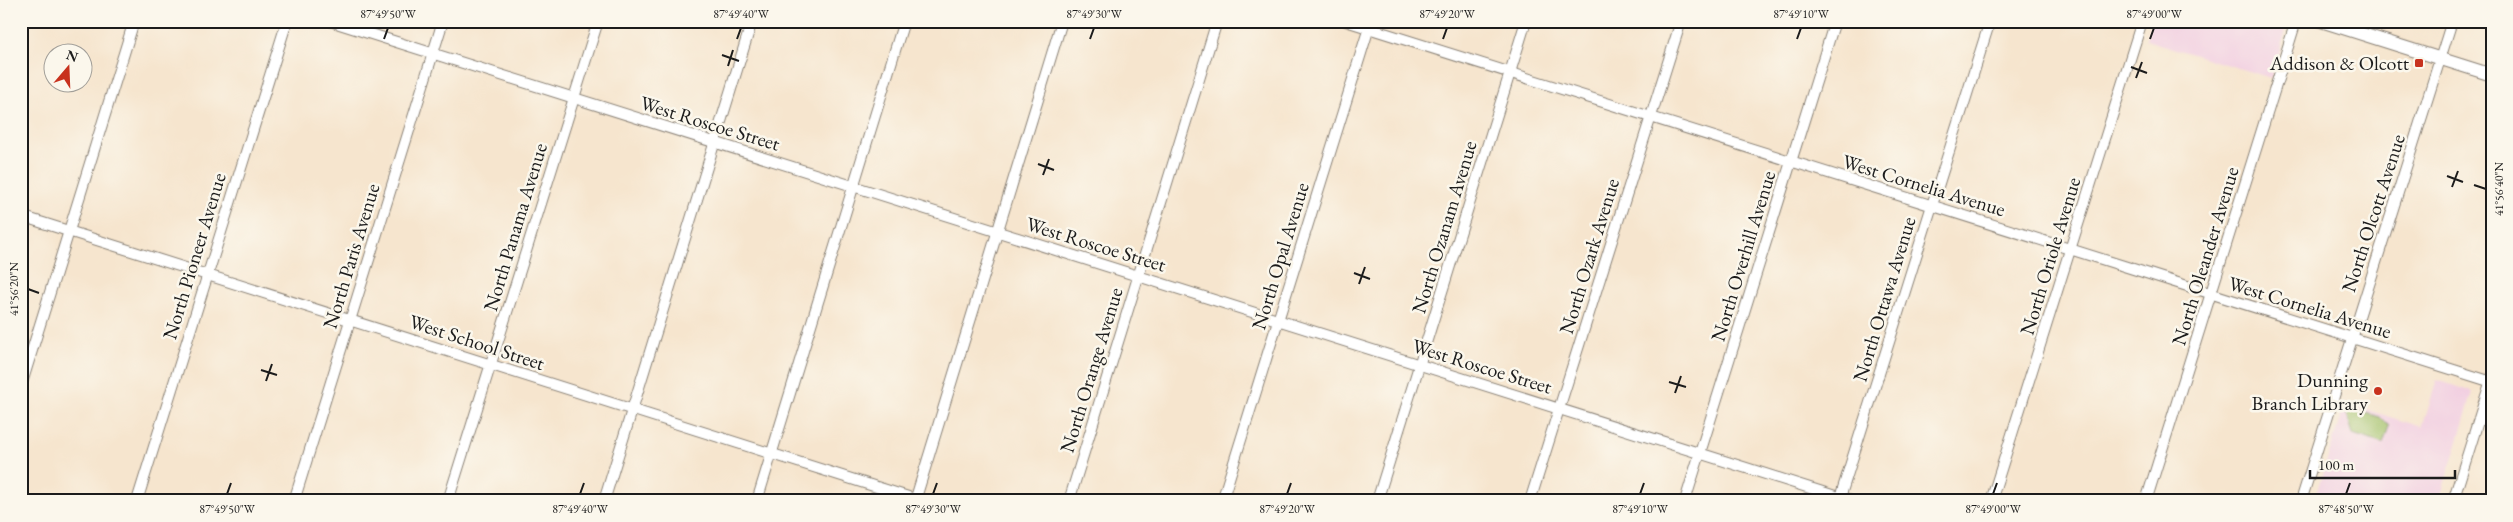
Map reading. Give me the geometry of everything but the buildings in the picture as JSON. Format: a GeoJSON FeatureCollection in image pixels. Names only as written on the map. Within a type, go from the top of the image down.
{"type":"FeatureCollection","features":[{"type":"Feature","properties":{"kind":"street"},"geometry":{"type":"LineString","coordinates":[[21,386],[134,21]]}},
{"type":"Feature","properties":{"kind":"street","name":"North Pioneer Avenue"},"geometry":{"type":"LineString","coordinates":[[137,501],[206,275],[287,21]]}},
{"type":"Feature","properties":{"kind":"street","name":"West Roscoe Street"},"geometry":{"type":"LineString","coordinates":[[330,21],[1851,501]]}},
{"type":"Feature","properties":{"kind":"street","name":"North Paris Avenue"},"geometry":{"type":"LineString","coordinates":[[294,501],[443,21]]}},
{"type":"Feature","properties":{"kind":"street","name":"North Panama Avenue"},"geometry":{"type":"LineString","coordinates":[[448,501],[598,21]]}},
{"type":"Feature","properties":{"kind":"street"},"geometry":{"type":"LineString","coordinates":[[604,501],[752,21]]}},
{"type":"Feature","properties":{"kind":"street"},"geometry":{"type":"LineString","coordinates":[[757,501],[904,21]]}},
{"type":"Feature","properties":{"kind":"street"},"geometry":{"type":"LineString","coordinates":[[917,500],[1062,21]]}},
{"type":"Feature","properties":{"kind":"street","name":"North Orange Avenue"},"geometry":{"type":"LineString","coordinates":[[1069,501],[1217,21]]}},
{"type":"Feature","properties":{"kind":"street","name":"West Cornelia Avenue"},"geometry":{"type":"LineString","coordinates":[[1346,21],[1370,25],[1510,73],[1791,162],[2491,380]]}},
{"type":"Feature","properties":{"kind":"street","name":"North Ozanam Avenue"},"geometry":{"type":"LineString","coordinates":[[1377,501],[1526,21]]}},
{"type":"Feature","properties":{"kind":"street","name":"North Ozark Avenue"},"geometry":{"type":"LineString","coordinates":[[1530,501],[1681,21]]}},
{"type":"Feature","properties":{"kind":"street","name":"North Overhill Avenue"},"geometry":{"type":"LineString","coordinates":[[1684,501],[1835,21]]}},
{"type":"Feature","properties":{"kind":"street","name":"North Ottawa Avenue"},"geometry":{"type":"LineString","coordinates":[[1840,499],[1990,21]]}},
{"type":"Feature","properties":{"kind":"street","name":"North Oriole Avenue"},"geometry":{"type":"LineString","coordinates":[[1992,501],[2142,21]]}},
{"type":"Feature","properties":{"kind":"street","name":"North Oleander Avenue"},"geometry":{"type":"LineString","coordinates":[[2146,501],[2296,21]]}},
{"type":"Feature","properties":{"kind":"street"},"geometry":{"type":"LineString","coordinates":[[2321,21],[2492,75]]}},
{"type":"Feature","properties":{"kind":"street","name":"North Olcott Avenue"},"geometry":{"type":"LineString","coordinates":[[2301,501],[2452,21]]}},
{"type":"Feature","properties":{"kind":"street","name":"North Opal Avenue"},"geometry":{"type":"LineString","coordinates":[[1222,501],[1370,25]]}},
{"type":"Feature","properties":{"kind":"street","name":"West School Street"},"geometry":{"type":"LineString","coordinates":[[21,216],[917,500]]}},
{"type":"Feature","properties":{"kind":"street"},"geometry":{"type":"LineString","coordinates":[[2453,501],[2491,380]]}},
{"type":"Feature","properties":{"kind":"shaded area"},"geometry":{"type":"Polygon","coordinates":[[[2152,21],[2289,21],[2271,78],[2146,40],[2152,21]]]}},
{"type":"Feature","properties":{"kind":"shaded area"},"geometry":{"type":"Polygon","coordinates":[[[2437,380],[2473,392],[2439,501],[2314,501],[2345,403],[2422,427],[2437,380]]]}},
{"type":"Feature","properties":{"kind":"green space"},"geometry":{"type":"Polygon","coordinates":[[[2350,409],[2380,417],[2389,426],[2383,444],[2353,434],[2347,414],[2350,409]]]}},
{"type":"Feature","properties":{"kind":"place","name":"Addison & Olcott"},"geometry":{"type":"Point","coordinates":[2419,63]}},
{"type":"Feature","properties":{"kind":"place","name":"Dunning Branch Library"},"geometry":{"type":"Point","coordinates":[2378,391]}}]}
